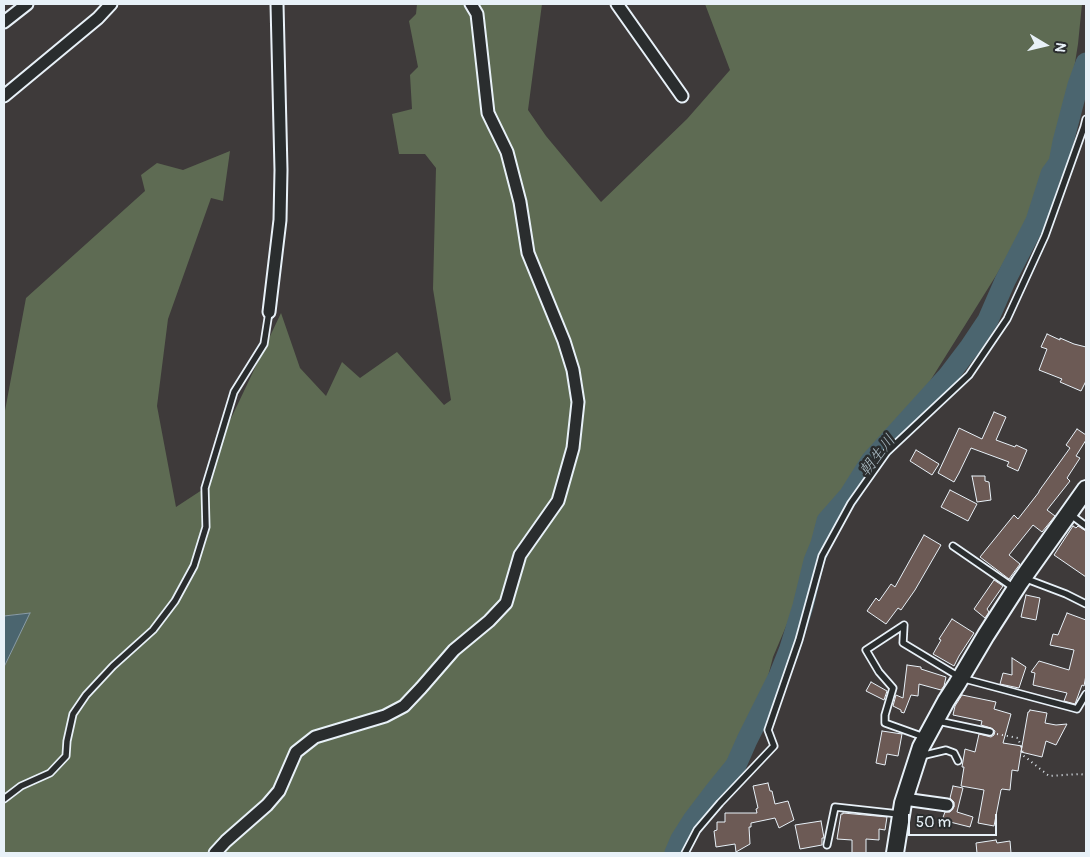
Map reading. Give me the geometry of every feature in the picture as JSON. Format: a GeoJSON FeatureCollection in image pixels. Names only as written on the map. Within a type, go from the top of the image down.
{"type":"FeatureCollection","features":[{"type":"Feature","properties":{"kind":"street"},"geometry":{"type":"LineString","coordinates":[[4,22],[27,4]]}},
{"type":"Feature","properties":{"kind":"street"},"geometry":{"type":"LineString","coordinates":[[4,96],[98,18],[111,4]]}},
{"type":"Feature","properties":{"kind":"street"},"geometry":{"type":"LineString","coordinates":[[269,312],[280,220],[281,170],[277,4]]}},
{"type":"Feature","properties":{"kind":"street"},"geometry":{"type":"LineString","coordinates":[[215,853],[267,805],[279,791],[296,752],[315,737],[385,716],[404,706],[454,650],[489,621],[506,603],[520,555],[558,501],[573,448],[578,402],[573,370],[564,341],[528,253],[520,202],[507,152],[488,113],[477,14],[471,4]]}},
{"type":"Feature","properties":{"kind":"street"},"geometry":{"type":"LineString","coordinates":[[617,4],[682,96]]}},
{"type":"Feature","properties":{"kind":"street"},"geometry":{"type":"LineString","coordinates":[[895,853],[903,807],[921,747],[986,635],[1019,583],[1086,489]]}},
{"type":"Feature","properties":{"kind":"street"},"geometry":{"type":"LineString","coordinates":[[903,807],[947,805]]}},
{"type":"Feature","properties":{"kind":"lane"},"geometry":{"type":"LineString","coordinates":[[685,853],[697,830],[774,746],[768,730],[799,640],[822,556],[851,503],[887,452],[969,375],[1007,319],[1045,236],[1086,119]]}},
{"type":"Feature","properties":{"kind":"lane"},"geometry":{"type":"LineString","coordinates":[[4,800],[20,786],[50,773],[66,756],[73,714],[86,695],[113,666],[153,630],[175,601],[194,566],[206,527],[205,488],[234,392],[264,344],[269,312]]}},
{"type":"Feature","properties":{"kind":"lane"},"geometry":{"type":"LineString","coordinates":[[1069,513],[1086,526]]}},
{"type":"Feature","properties":{"kind":"lane"},"geometry":{"type":"LineString","coordinates":[[953,546],[1019,583],[1066,594],[1086,604]]}},
{"type":"Feature","properties":{"kind":"lane"},"geometry":{"type":"LineString","coordinates":[[926,738],[885,723],[884,715],[893,688],[866,650],[904,625],[903,643],[961,678],[1077,709],[1086,694]]}},
{"type":"Feature","properties":{"kind":"lane"},"geometry":{"type":"LineString","coordinates":[[936,721],[990,732]]}},
{"type":"Feature","properties":{"kind":"lane"},"geometry":{"type":"LineString","coordinates":[[918,757],[946,750],[954,753],[958,761]]}},
{"type":"Feature","properties":{"kind":"lane"},"geometry":{"type":"LineString","coordinates":[[826,846],[834,808],[903,807]]}},
{"type":"Feature","properties":{"kind":"path"},"geometry":{"type":"LineString","coordinates":[[990,732],[1018,738],[1024,756],[1049,776],[1086,775]]}},
{"type":"Feature","properties":{"kind":"green space"},"geometry":{"type":"Polygon","coordinates":[[[417,4],[542,4],[528,110],[546,136],[601,202],[687,119],[730,70],[705,4],[1082,4],[1078,44],[1059,163],[997,274],[900,429],[871,461],[821,544],[773,657],[751,742],[692,812],[675,853],[4,853],[4,668],[29,613],[4,616],[4,416],[26,298],[145,191],[141,175],[157,163],[183,170],[230,151],[223,201],[211,198],[168,319],[157,406],[176,507],[205,488],[216,450],[281,313],[300,368],[326,396],[342,362],[360,378],[397,352],[444,405],[451,400],[433,289],[436,168],[425,154],[399,154],[392,114],[412,109],[410,75],[418,67],[409,21],[416,14],[417,4]]]}},
{"type":"Feature","properties":{"kind":"water"},"geometry":{"type":"Polygon","coordinates":[[[30,613],[4,667],[4,616],[30,613]]]}},
{"type":"Feature","properties":{"kind":"building"},"geometry":{"type":"Polygon","coordinates":[[[1047,334],[1060,340],[1060,338],[1086,347],[1086,381],[1081,391],[1060,382],[1062,379],[1039,370],[1047,349],[1041,347],[1047,334]]]}},
{"type":"Feature","properties":{"kind":"building"},"geometry":{"type":"Polygon","coordinates":[[[994,412],[1006,417],[996,440],[1027,450],[1018,471],[1007,466],[1009,462],[971,448],[954,482],[938,473],[959,428],[982,439],[994,412]]]}},
{"type":"Feature","properties":{"kind":"building"},"geometry":{"type":"Polygon","coordinates":[[[1077,429],[1086,435],[1086,440],[1076,456],[1080,458],[1067,478],[1070,481],[1047,510],[1055,516],[1042,532],[1033,525],[1009,555],[1020,564],[1009,579],[980,557],[1014,515],[1018,519],[1039,492],[1070,448],[1066,445],[1077,429]]]}},
{"type":"Feature","properties":{"kind":"building"},"geometry":{"type":"Polygon","coordinates":[[[916,450],[939,464],[932,475],[910,461],[916,450]]]}},
{"type":"Feature","properties":{"kind":"building"},"geometry":{"type":"Polygon","coordinates":[[[972,476],[985,476],[985,481],[989,482],[991,500],[977,502],[972,476]]]}},
{"type":"Feature","properties":{"kind":"building"},"geometry":{"type":"Polygon","coordinates":[[[950,490],[977,504],[968,521],[941,507],[950,490]]]}},
{"type":"Feature","properties":{"kind":"building"},"geometry":{"type":"Polygon","coordinates":[[[1073,526],[1076,528],[1078,526],[1086,531],[1086,577],[1054,555],[1073,526]]]}},
{"type":"Feature","properties":{"kind":"building"},"geometry":{"type":"Polygon","coordinates":[[[924,535],[941,545],[915,590],[901,610],[898,608],[886,624],[867,611],[876,598],[879,601],[891,584],[895,587],[924,535]]]}},
{"type":"Feature","properties":{"kind":"building"},"geometry":{"type":"Polygon","coordinates":[[[994,580],[1003,586],[987,609],[989,612],[985,618],[974,609],[994,580]]]}},
{"type":"Feature","properties":{"kind":"building"},"geometry":{"type":"Polygon","coordinates":[[[1026,595],[1040,598],[1036,620],[1021,617],[1026,595]]]}},
{"type":"Feature","properties":{"kind":"building"},"geometry":{"type":"Polygon","coordinates":[[[1067,613],[1086,620],[1086,675],[1084,686],[1082,685],[1075,704],[1064,701],[1067,693],[1033,685],[1035,673],[1031,672],[1039,661],[1069,670],[1074,650],[1050,645],[1053,634],[1058,635],[1067,613]]]}},
{"type":"Feature","properties":{"kind":"building"},"geometry":{"type":"Polygon","coordinates":[[[952,619],[974,633],[954,666],[933,654],[941,640],[939,639],[952,619]]]}},
{"type":"Feature","properties":{"kind":"building"},"geometry":{"type":"Polygon","coordinates":[[[1012,658],[1026,667],[1019,688],[1000,684],[1003,673],[1012,675],[1012,658]]]}},
{"type":"Feature","properties":{"kind":"building"},"geometry":{"type":"Polygon","coordinates":[[[907,665],[921,667],[921,669],[946,677],[941,690],[919,684],[918,696],[911,695],[904,713],[893,706],[896,695],[903,698],[907,665]]]}},
{"type":"Feature","properties":{"kind":"building"},"geometry":{"type":"Polygon","coordinates":[[[871,682],[887,691],[884,700],[866,691],[871,682]]]}},
{"type":"Feature","properties":{"kind":"building"},"geometry":{"type":"Polygon","coordinates":[[[962,695],[996,702],[994,709],[1011,714],[1003,743],[1022,746],[1018,771],[1012,770],[1010,790],[1001,790],[994,826],[978,823],[984,790],[961,786],[965,749],[975,752],[979,734],[991,737],[995,731],[981,725],[982,721],[953,715],[955,706],[962,695]]]}},
{"type":"Feature","properties":{"kind":"building"},"geometry":{"type":"Polygon","coordinates":[[[1030,710],[1047,713],[1045,723],[1067,724],[1056,745],[1046,741],[1042,757],[1021,752],[1028,712],[1030,710]]]}},
{"type":"Feature","properties":{"kind":"building"},"geometry":{"type":"Polygon","coordinates":[[[882,731],[902,734],[898,756],[887,754],[885,765],[876,763],[882,731]]]}},
{"type":"Feature","properties":{"kind":"building"},"geometry":{"type":"Polygon","coordinates":[[[768,783],[775,804],[788,801],[794,820],[779,828],[775,818],[751,823],[751,827],[749,827],[750,844],[736,852],[735,844],[716,847],[714,831],[717,830],[717,822],[725,822],[725,813],[757,813],[756,809],[758,808],[753,786],[768,783]]]}},
{"type":"Feature","properties":{"kind":"building"},"geometry":{"type":"Polygon","coordinates":[[[953,786],[963,788],[957,812],[973,817],[970,827],[942,820],[945,812],[950,812],[954,807],[954,802],[950,798],[953,786]]]}},
{"type":"Feature","properties":{"kind":"building"},"geometry":{"type":"Polygon","coordinates":[[[841,814],[887,817],[885,830],[879,829],[879,840],[866,839],[866,853],[852,853],[852,840],[837,839],[841,814]]]}},
{"type":"Feature","properties":{"kind":"building"},"geometry":{"type":"Polygon","coordinates":[[[821,821],[824,838],[822,838],[822,845],[800,849],[795,825],[821,821]]]}},
{"type":"Feature","properties":{"kind":"building"},"geometry":{"type":"Polygon","coordinates":[[[996,840],[997,843],[1010,841],[1011,853],[977,853],[976,843],[996,840]]]}},
{"type":"Feature","properties":{"kind":"waterway","name":"朝生川"},"geometry":{"type":"LineString","coordinates":[[675,853],[693,820],[736,765],[779,676],[803,606],[814,561],[827,521],[849,496],[871,461],[948,376],[988,320],[1005,281],[1036,221],[1051,174],[1059,163],[1078,85],[1086,63]]}}]}
